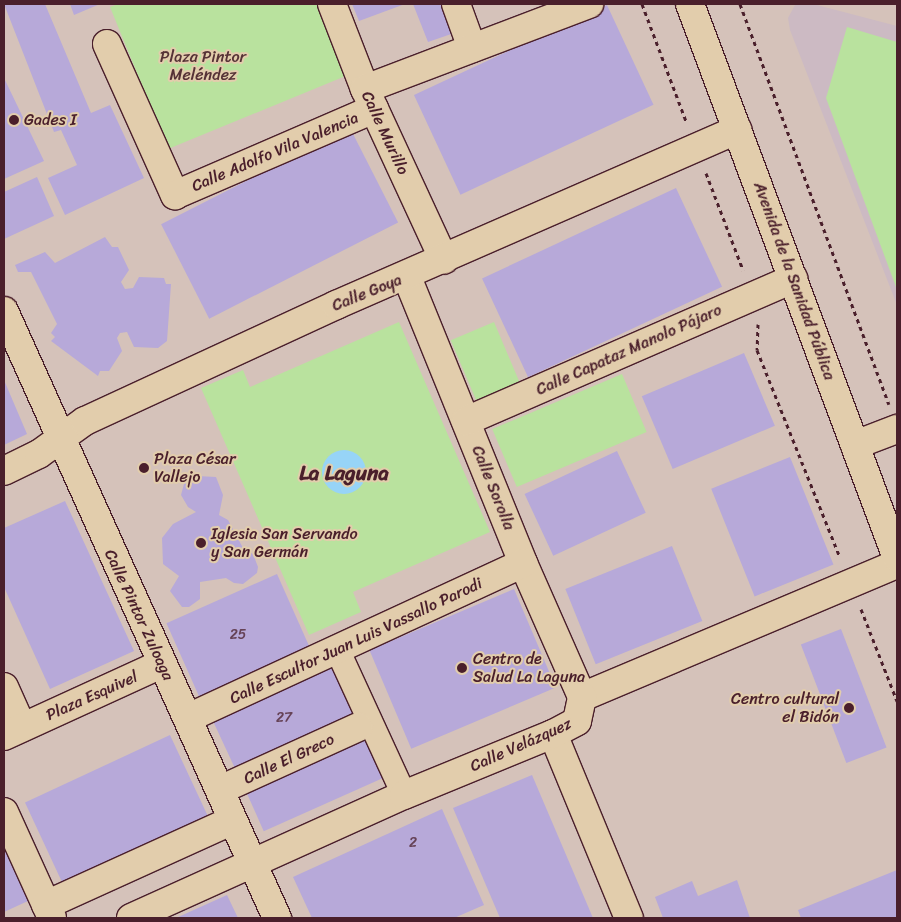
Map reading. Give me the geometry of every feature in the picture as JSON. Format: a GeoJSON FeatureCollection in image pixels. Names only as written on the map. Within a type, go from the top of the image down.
{"type":"FeatureCollection","features":[{"type":"Feature","properties":{"kind":"street","name":"Calle Murillo"},"geometry":{"type":"LineString","coordinates":[[332,4],[369,99],[444,260]]}},
{"type":"Feature","properties":{"kind":"street"},"geometry":{"type":"LineString","coordinates":[[456,4],[472,48]]}},
{"type":"Feature","properties":{"kind":"street","name":"Calle Adolfo Vila Valencia"},"geometry":{"type":"LineString","coordinates":[[107,44],[175,195],[472,48],[589,4]]}},
{"type":"Feature","properties":{"kind":"street","name":"Avenida de la Sanidad Pública"},"geometry":{"type":"LineString","coordinates":[[690,4],[897,558]]}},
{"type":"Feature","properties":{"kind":"street","name":"Calle Goya"},"geometry":{"type":"LineString","coordinates":[[4,471],[39,454],[85,421],[336,305],[407,277],[738,130]]}},
{"type":"Feature","properties":{"kind":"street","name":"Calle Sorolla"},"geometry":{"type":"LineString","coordinates":[[407,277],[523,563],[582,697]]}},
{"type":"Feature","properties":{"kind":"street","name":"Calle Capataz Manolo Pájaro"},"geometry":{"type":"LineString","coordinates":[[466,421],[793,279]]}},
{"type":"Feature","properties":{"kind":"street","name":"Calle Pintor Zuloaga"},"geometry":{"type":"LineString","coordinates":[[4,311],[161,664],[188,718],[277,918]]}},
{"type":"Feature","properties":{"kind":"street"},"geometry":{"type":"LineString","coordinates":[[855,445],[894,419]]}},
{"type":"Feature","properties":{"kind":"street","name":"Calle Escultor Juan Luis Vassallo Parodi"},"geometry":{"type":"LineString","coordinates":[[188,718],[523,563]]}},
{"type":"Feature","properties":{"kind":"street","name":"Calle Velázquez"},"geometry":{"type":"LineString","coordinates":[[131,918],[404,795],[553,734],[577,721],[582,697],[897,564]]}},
{"type":"Feature","properties":{"kind":"street"},"geometry":{"type":"LineString","coordinates":[[337,650],[364,724],[404,795]]}},
{"type":"Feature","properties":{"kind":"street","name":"Plaza Esquivel"},"geometry":{"type":"LineString","coordinates":[[4,687],[13,731],[161,664]]}},
{"type":"Feature","properties":{"kind":"street","name":"Calle El Greco"},"geometry":{"type":"LineString","coordinates":[[220,790],[364,724]]}},
{"type":"Feature","properties":{"kind":"street"},"geometry":{"type":"LineString","coordinates":[[553,734],[629,918]]}},
{"type":"Feature","properties":{"kind":"street"},"geometry":{"type":"LineString","coordinates":[[4,812],[49,911],[233,820]]}},
{"type":"Feature","properties":{"kind":"path"},"geometry":{"type":"LineString","coordinates":[[642,4],[753,296],[758,314],[757,350],[897,701]]}},
{"type":"Feature","properties":{"kind":"path"},"geometry":{"type":"LineString","coordinates":[[740,4],[894,419]]}},
{"type":"Feature","properties":{"kind":"shaded area"},"geometry":{"type":"Polygon","coordinates":[[[813,4],[897,26],[897,305],[790,30],[788,18],[795,5],[813,4]]]}},
{"type":"Feature","properties":{"kind":"green space","name":"Plaza Pintor Meléndez"},"geometry":{"type":"Polygon","coordinates":[[[118,4],[319,4],[348,75],[168,149],[110,7],[118,4]]]}},
{"type":"Feature","properties":{"kind":"green space"},"geometry":{"type":"Polygon","coordinates":[[[847,27],[897,42],[896,287],[826,98],[847,27]]]}},
{"type":"Feature","properties":{"kind":"green space"},"geometry":{"type":"Polygon","coordinates":[[[399,322],[490,532],[353,592],[361,612],[309,635],[201,388],[243,370],[250,387],[399,322]]]}},
{"type":"Feature","properties":{"kind":"green space"},"geometry":{"type":"Polygon","coordinates":[[[494,322],[520,384],[477,402],[451,340],[494,322]]]}},
{"type":"Feature","properties":{"kind":"green space"},"geometry":{"type":"Polygon","coordinates":[[[622,374],[647,432],[517,487],[492,429],[622,374]]]}},
{"type":"Feature","properties":{"kind":"water"},"geometry":{"type":"Polygon","coordinates":[[[344,450],[356,454],[362,460],[366,472],[362,484],[356,490],[344,494],[332,490],[326,484],[322,472],[326,460],[332,454],[344,450]]]}},
{"type":"Feature","properties":{"kind":"building"},"geometry":{"type":"Polygon","coordinates":[[[4,4],[45,4],[91,113],[110,105],[144,178],[65,215],[48,178],[77,165],[61,130],[54,132],[4,4]]]}},
{"type":"Feature","properties":{"kind":"building"},"geometry":{"type":"Polygon","coordinates":[[[70,4],[100,4],[74,15],[70,4]]]}},
{"type":"Feature","properties":{"kind":"building"},"geometry":{"type":"Polygon","coordinates":[[[352,4],[405,4],[359,21],[352,4]]]}},
{"type":"Feature","properties":{"kind":"building"},"geometry":{"type":"Polygon","coordinates":[[[413,4],[450,4],[460,31],[428,42],[413,4]]]}},
{"type":"Feature","properties":{"kind":"building"},"geometry":{"type":"Polygon","coordinates":[[[607,5],[653,105],[460,195],[414,95],[607,5]]]}},
{"type":"Feature","properties":{"kind":"building","name":"Gades I"},"geometry":{"type":"Polygon","coordinates":[[[4,78],[44,161],[4,179],[4,78]]]}},
{"type":"Feature","properties":{"kind":"building"},"geometry":{"type":"Polygon","coordinates":[[[350,128],[398,222],[209,319],[161,224],[350,128]]]}},
{"type":"Feature","properties":{"kind":"building"},"geometry":{"type":"Polygon","coordinates":[[[37,177],[54,216],[4,239],[4,192],[37,177]]]}},
{"type":"Feature","properties":{"kind":"building"},"geometry":{"type":"Polygon","coordinates":[[[676,188],[722,287],[528,377],[482,278],[676,188]]]}},
{"type":"Feature","properties":{"kind":"building"},"geometry":{"type":"Polygon","coordinates":[[[105,237],[112,247],[118,247],[129,270],[121,282],[125,289],[133,288],[139,277],[164,278],[166,284],[171,284],[167,341],[158,348],[134,347],[127,332],[120,333],[117,338],[122,351],[109,371],[100,371],[98,376],[51,341],[55,337],[51,333],[57,324],[31,272],[18,272],[15,265],[45,252],[55,263],[105,237]]]}},
{"type":"Feature","properties":{"kind":"building"},"geometry":{"type":"Polygon","coordinates":[[[744,353],[775,426],[673,469],[642,396],[744,353]]]}},
{"type":"Feature","properties":{"kind":"building"},"geometry":{"type":"Polygon","coordinates":[[[4,380],[27,434],[4,445],[4,380]]]}},
{"type":"Feature","properties":{"kind":"building"},"geometry":{"type":"Polygon","coordinates":[[[617,451],[646,513],[553,556],[525,494],[617,451]]]}},
{"type":"Feature","properties":{"kind":"building"},"geometry":{"type":"Polygon","coordinates":[[[790,457],[833,565],[755,596],[711,489],[790,457]]]}},
{"type":"Feature","properties":{"kind":"building","name":"Iglesia San Servando y San Germán"},"geometry":{"type":"Polygon","coordinates":[[[197,476],[216,477],[223,495],[219,515],[228,520],[243,548],[253,554],[258,567],[257,573],[243,584],[234,583],[226,578],[200,582],[200,599],[189,607],[182,607],[170,591],[179,576],[163,564],[162,538],[173,524],[196,512],[188,507],[181,495],[184,484],[197,476]]]}},
{"type":"Feature","properties":{"kind":"building"},"geometry":{"type":"Polygon","coordinates":[[[65,501],[134,651],[50,689],[4,587],[4,528],[65,501]]]}},
{"type":"Feature","properties":{"kind":"building"},"geometry":{"type":"Polygon","coordinates":[[[672,546],[702,621],[596,664],[565,589],[672,546]]]}},
{"type":"Feature","properties":{"kind":"building"},"geometry":{"type":"Polygon","coordinates":[[[277,574],[310,647],[199,696],[166,623],[277,574]]]}},
{"type":"Feature","properties":{"kind":"building","name":"Centro de Salud La Laguna"},"geometry":{"type":"Polygon","coordinates":[[[514,589],[556,687],[411,749],[369,650],[514,589]]]}},
{"type":"Feature","properties":{"kind":"building","name":"Centro cultural el Bidón"},"geometry":{"type":"Polygon","coordinates":[[[841,629],[887,748],[846,763],[801,644],[841,629]]]}},
{"type":"Feature","properties":{"kind":"building"},"geometry":{"type":"Polygon","coordinates":[[[332,664],[357,718],[238,774],[212,720],[332,664]]]}},
{"type":"Feature","properties":{"kind":"building"},"geometry":{"type":"Polygon","coordinates":[[[170,735],[213,827],[68,894],[25,803],[170,735]]]}},
{"type":"Feature","properties":{"kind":"building"},"geometry":{"type":"Polygon","coordinates":[[[365,739],[382,778],[264,831],[246,792],[365,739]]]}},
{"type":"Feature","properties":{"kind":"building"},"geometry":{"type":"Polygon","coordinates":[[[532,775],[593,918],[500,918],[453,808],[532,775]]]}},
{"type":"Feature","properties":{"kind":"building"},"geometry":{"type":"Polygon","coordinates":[[[442,809],[484,905],[454,918],[312,918],[293,877],[442,809]]]}},
{"type":"Feature","properties":{"kind":"building"},"geometry":{"type":"Polygon","coordinates":[[[4,849],[28,901],[4,912],[4,849]]]}},
{"type":"Feature","properties":{"kind":"building"},"geometry":{"type":"Polygon","coordinates":[[[897,870],[897,918],[801,918],[798,910],[897,870]]]}},
{"type":"Feature","properties":{"kind":"building"},"geometry":{"type":"Polygon","coordinates":[[[737,880],[750,918],[663,918],[655,897],[692,881],[698,896],[737,880]]]}},
{"type":"Feature","properties":{"kind":"building"},"geometry":{"type":"Polygon","coordinates":[[[227,895],[238,918],[176,918],[227,895]]]}},
{"type":"Feature","properties":{"kind":"place","name":"Gades I"},"geometry":{"type":"Point","coordinates":[14,120]}},
{"type":"Feature","properties":{"kind":"place","name":"Plaza César Vallejo"},"geometry":{"type":"Point","coordinates":[144,468]}},
{"type":"Feature","properties":{"kind":"place","name":"Iglesia San Servando y San Germán"},"geometry":{"type":"Point","coordinates":[201,543]}},
{"type":"Feature","properties":{"kind":"place","name":"Centro de Salud La Laguna"},"geometry":{"type":"Point","coordinates":[462,668]}},
{"type":"Feature","properties":{"kind":"place","name":"Centro cultural el Bidón"},"geometry":{"type":"Point","coordinates":[849,708]}},
{"type":"Feature","properties":{"kind":"district","name":"La Laguna"},"geometry":{"type":"Point","coordinates":[344,473]}}]}
